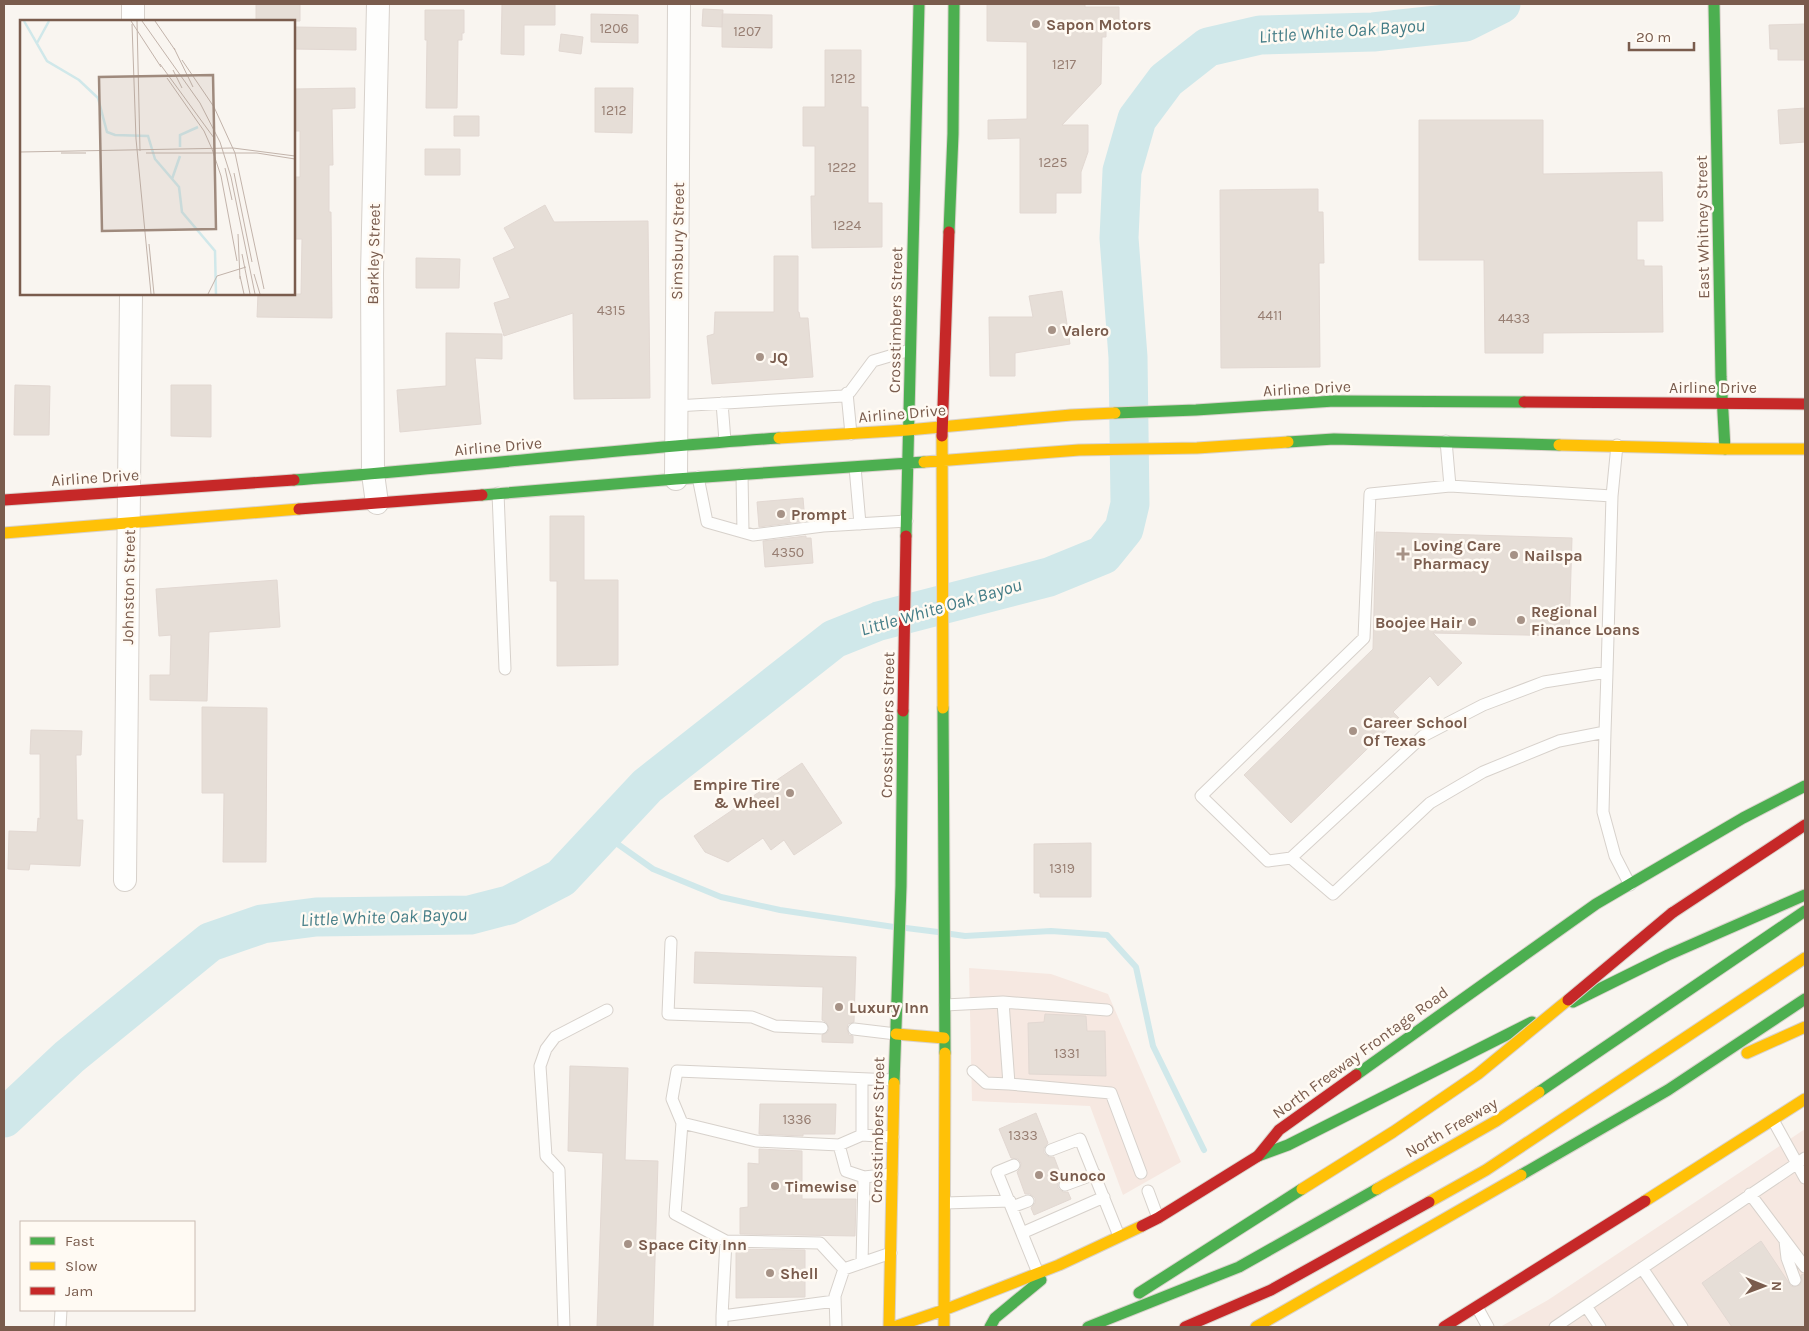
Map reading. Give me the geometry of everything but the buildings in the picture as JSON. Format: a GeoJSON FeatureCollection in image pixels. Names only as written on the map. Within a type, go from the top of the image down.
{"type":"FeatureCollection","features":[{"type":"Feature","properties":{"kind":"main road","name":"Crosstimbers Street"},"geometry":{"type":"LineString","coordinates":[[889,1327],[897,971],[907,776],[905,669],[907,464],[922,135],[920,4]]}},
{"type":"Feature","properties":{"kind":"main road"},"geometry":{"type":"LineString","coordinates":[[944,1327],[945,894],[939,775],[942,659],[942,426],[948,134],[954,4]]}},
{"type":"Feature","properties":{"kind":"main road","name":"East Whitney Street"},"geometry":{"type":"LineString","coordinates":[[1714,4],[1725,448]]}},
{"type":"Feature","properties":{"kind":"main road","name":"Airline Drive"},"geometry":{"type":"LineString","coordinates":[[4,500],[373,474],[675,446],[908,430],[1071,415],[1334,406],[1805,404]]}},
{"type":"Feature","properties":{"kind":"main road"},"geometry":{"type":"LineString","coordinates":[[4,534],[129,522],[687,478],[907,464],[1078,450],[1197,448],[1334,434],[1446,441],[1805,449]]}},
{"type":"Feature","properties":{"kind":"main road","name":"North Freeway Frontage Road"},"geometry":{"type":"LineString","coordinates":[[894,1327],[944,1310],[1059,1265],[1158,1218],[1258,1156],[1279,1130],[1580,916],[1630,884],[1743,818],[1805,786]]}},
{"type":"Feature","properties":{"kind":"main road"},"geometry":{"type":"LineString","coordinates":[[1082,1327],[1194,1259],[1393,1132],[1478,1074],[1672,913],[1805,825]]}},
{"type":"Feature","properties":{"kind":"main road"},"geometry":{"type":"LineString","coordinates":[[1258,1156],[1288,1145],[1668,955],[1805,895]]}},
{"type":"Feature","properties":{"kind":"main road","name":"North Freeway"},"geometry":{"type":"LineString","coordinates":[[1088,1327],[1239,1267],[1496,1121],[1805,911]]}},
{"type":"Feature","properties":{"kind":"main road"},"geometry":{"type":"LineString","coordinates":[[1185,1327],[1271,1290],[1486,1170],[1805,958]]}},
{"type":"Feature","properties":{"kind":"main road"},"geometry":{"type":"LineString","coordinates":[[1256,1327],[1668,1090],[1805,999]]}},
{"type":"Feature","properties":{"kind":"main road"},"geometry":{"type":"LineString","coordinates":[[1668,1090],[1805,1027]]}},
{"type":"Feature","properties":{"kind":"main road"},"geometry":{"type":"LineString","coordinates":[[896,1034],[944,1038]]}},
{"type":"Feature","properties":{"kind":"main road"},"geometry":{"type":"LineString","coordinates":[[1444,1327],[1805,1098]]}},
{"type":"Feature","properties":{"kind":"main road"},"geometry":{"type":"LineString","coordinates":[[990,1327],[995,1318],[1059,1265]]}},
{"type":"Feature","properties":{"kind":"street"},"geometry":{"type":"LineString","coordinates":[[132,20],[133,4]]}},
{"type":"Feature","properties":{"kind":"street","name":"Barkley Street"},"geometry":{"type":"LineString","coordinates":[[377,503],[373,474],[372,274],[378,4]]}},
{"type":"Feature","properties":{"kind":"street","name":"Simsbury Street"},"geometry":{"type":"LineString","coordinates":[[679,4],[675,446],[687,478]]}},
{"type":"Feature","properties":{"kind":"street","name":"Johnston Street"},"geometry":{"type":"LineString","coordinates":[[125,880],[131,295]]}},
{"type":"Feature","properties":{"kind":"lane"},"geometry":{"type":"LineString","coordinates":[[676,406],[843,396],[873,361],[911,350]]}},
{"type":"Feature","properties":{"kind":"lane"},"geometry":{"type":"LineString","coordinates":[[847,393],[850,434]]}},
{"type":"Feature","properties":{"kind":"lane"},"geometry":{"type":"LineString","coordinates":[[722,403],[725,442]]}},
{"type":"Feature","properties":{"kind":"lane"},"geometry":{"type":"LineString","coordinates":[[1446,441],[1450,486]]}},
{"type":"Feature","properties":{"kind":"lane"},"geometry":{"type":"LineString","coordinates":[[1617,445],[1612,496],[1603,812],[1615,856],[1630,884]]}},
{"type":"Feature","properties":{"kind":"lane"},"geometry":{"type":"LineString","coordinates":[[855,467],[860,524]]}},
{"type":"Feature","properties":{"kind":"lane"},"geometry":{"type":"LineString","coordinates":[[742,474],[743,532]]}},
{"type":"Feature","properties":{"kind":"lane"},"geometry":{"type":"LineString","coordinates":[[687,478],[707,522],[753,535],[823,526],[907,520]]}},
{"type":"Feature","properties":{"kind":"lane"},"geometry":{"type":"LineString","coordinates":[[1606,672],[1544,682],[1483,705],[1422,736],[1291,858],[1268,861],[1201,796],[1364,638],[1370,494],[1450,486],[1612,496]]}},
{"type":"Feature","properties":{"kind":"lane"},"geometry":{"type":"LineString","coordinates":[[498,493],[505,669]]}},
{"type":"Feature","properties":{"kind":"lane"},"geometry":{"type":"LineString","coordinates":[[1291,858],[1333,894],[1430,802],[1483,772],[1558,741],[1605,732]]}},
{"type":"Feature","properties":{"kind":"lane"},"geometry":{"type":"LineString","coordinates":[[671,942],[668,1014],[752,1016],[775,1026],[822,1028]]}},
{"type":"Feature","properties":{"kind":"lane"},"geometry":{"type":"LineString","coordinates":[[1003,1002],[1009,1084]]}},
{"type":"Feature","properties":{"kind":"lane"},"geometry":{"type":"LineString","coordinates":[[945,1005],[1003,1002],[1107,1010]]}},
{"type":"Feature","properties":{"kind":"lane"},"geometry":{"type":"LineString","coordinates":[[564,1327],[559,1170],[546,1156],[540,1066],[546,1049],[555,1037],[607,1010]]}},
{"type":"Feature","properties":{"kind":"lane"},"geometry":{"type":"LineString","coordinates":[[854,1029],[896,1034]]}},
{"type":"Feature","properties":{"kind":"lane"},"geometry":{"type":"LineString","coordinates":[[844,1270],[820,1243],[726,1241],[675,1214],[682,1123],[672,1099],[677,1071],[894,1080]]}},
{"type":"Feature","properties":{"kind":"lane"},"geometry":{"type":"LineString","coordinates":[[973,1072],[986,1083],[1111,1094],[1141,1173]]}},
{"type":"Feature","properties":{"kind":"lane"},"geometry":{"type":"LineString","coordinates":[[862,1078],[862,1135]]}},
{"type":"Feature","properties":{"kind":"lane"},"geometry":{"type":"LineString","coordinates":[[1773,1120],[1801,1161],[1805,1178]]}},
{"type":"Feature","properties":{"kind":"lane"},"geometry":{"type":"LineString","coordinates":[[682,1123],[756,1140],[839,1145],[862,1135],[893,1137]]}},
{"type":"Feature","properties":{"kind":"lane"},"geometry":{"type":"LineString","coordinates":[[1051,1150],[1080,1139],[1119,1236]]}},
{"type":"Feature","properties":{"kind":"lane"},"geometry":{"type":"LineString","coordinates":[[839,1145],[846,1171],[864,1177],[892,1174]]}},
{"type":"Feature","properties":{"kind":"lane"},"geometry":{"type":"LineString","coordinates":[[1555,1327],[1801,1161]]}},
{"type":"Feature","properties":{"kind":"lane"},"geometry":{"type":"LineString","coordinates":[[1014,1165],[997,1172],[1038,1273]]}},
{"type":"Feature","properties":{"kind":"lane"},"geometry":{"type":"LineString","coordinates":[[1065,1185],[1095,1174]]}},
{"type":"Feature","properties":{"kind":"lane"},"geometry":{"type":"LineString","coordinates":[[862,1263],[864,1177]]}},
{"type":"Feature","properties":{"kind":"lane"},"geometry":{"type":"LineString","coordinates":[[1148,1191],[1158,1218]]}},
{"type":"Feature","properties":{"kind":"lane"},"geometry":{"type":"LineString","coordinates":[[1750,1194],[1805,1267]]}},
{"type":"Feature","properties":{"kind":"lane"},"geometry":{"type":"LineString","coordinates":[[1022,1233],[1104,1197]]}},
{"type":"Feature","properties":{"kind":"lane"},"geometry":{"type":"LineString","coordinates":[[945,1203],[1011,1204],[1028,1201]]}},
{"type":"Feature","properties":{"kind":"lane"},"geometry":{"type":"LineString","coordinates":[[726,1241],[722,1322],[835,1301]]}},
{"type":"Feature","properties":{"kind":"lane"},"geometry":{"type":"LineString","coordinates":[[1785,1241],[1787,1258],[1795,1280]]}},
{"type":"Feature","properties":{"kind":"lane"},"geometry":{"type":"LineString","coordinates":[[836,1327],[835,1296],[844,1270],[890,1253]]}},
{"type":"Feature","properties":{"kind":"lane"},"geometry":{"type":"LineString","coordinates":[[1642,1268],[1682,1327]]}},
{"type":"Feature","properties":{"kind":"lane"},"geometry":{"type":"LineString","coordinates":[[1586,1306],[1600,1327]]}},
{"type":"Feature","properties":{"kind":"lane"},"geometry":{"type":"LineString","coordinates":[[1477,1307],[1488,1327]]}},
{"type":"Feature","properties":{"kind":"lane"},"geometry":{"type":"LineString","coordinates":[[60,1311],[60,1327]]}},
{"type":"Feature","properties":{"kind":"shaded area"},"geometry":{"type":"Polygon","coordinates":[[[969,968],[1051,974],[1108,994],[1181,1162],[1123,1195],[1090,1106],[972,1101],[969,968]]]}},
{"type":"Feature","properties":{"kind":"shaded area"},"geometry":{"type":"Polygon","coordinates":[[[1805,1129],[1805,1327],[1500,1327],[1548,1300],[1805,1129]]]}},
{"type":"Feature","properties":{"kind":"waterway","name":"Little White Oak Bayou"},"geometry":{"type":"LineString","coordinates":[[4,1118],[69,1057],[210,942],[262,924],[316,917],[470,915],[509,905],[561,878],[647,786],[834,639],[879,621],[1049,577],[1103,555],[1124,529],[1130,504],[1128,357],[1119,238],[1122,171],[1137,119],[1166,80],[1208,47],[1260,35],[1373,32],[1465,22],[1501,4]]}},
{"type":"Feature","properties":{"kind":"waterway"},"geometry":{"type":"LineString","coordinates":[[602,833],[653,869],[721,897],[780,910],[894,927]]}},
{"type":"Feature","properties":{"kind":"waterway"},"geometry":{"type":"LineString","coordinates":[[906,928],[938,932]]}},
{"type":"Feature","properties":{"kind":"waterway"},"geometry":{"type":"LineString","coordinates":[[951,934],[965,936],[1051,931],[1107,935],[1136,967],[1153,1046],[1204,1150]]}},
{"type":"Feature","properties":{"kind":"traffic: fast"},"geometry":{"type":"LineString","coordinates":[[906,536],[919,4]]}},
{"type":"Feature","properties":{"kind":"traffic: fast"},"geometry":{"type":"LineString","coordinates":[[949,232],[953,134],[954,4]]}},
{"type":"Feature","properties":{"kind":"traffic: fast"},"geometry":{"type":"LineString","coordinates":[[1714,4],[1721,377],[1725,449]]}},
{"type":"Feature","properties":{"kind":"traffic: fast"},"geometry":{"type":"LineString","coordinates":[[1115,413],[1334,401],[1524,402]]}},
{"type":"Feature","properties":{"kind":"traffic: fast"},"geometry":{"type":"LineString","coordinates":[[294,480],[779,438]]}},
{"type":"Feature","properties":{"kind":"traffic: fast"},"geometry":{"type":"LineString","coordinates":[[1288,442],[1334,439],[1559,445]]}},
{"type":"Feature","properties":{"kind":"traffic: fast"},"geometry":{"type":"LineString","coordinates":[[482,495],[676,479],[924,462]]}},
{"type":"Feature","properties":{"kind":"traffic: fast"},"geometry":{"type":"LineString","coordinates":[[943,708],[945,1053]]}},
{"type":"Feature","properties":{"kind":"traffic: fast"},"geometry":{"type":"LineString","coordinates":[[894,1083],[901,886],[903,711]]}},
{"type":"Feature","properties":{"kind":"traffic: fast"},"geometry":{"type":"LineString","coordinates":[[1356,1075],[1596,904],[1743,818],[1805,786]]}},
{"type":"Feature","properties":{"kind":"traffic: fast"},"geometry":{"type":"LineString","coordinates":[[1573,1002],[1668,955],[1805,895]]}},
{"type":"Feature","properties":{"kind":"traffic: fast"},"geometry":{"type":"LineString","coordinates":[[1539,1092],[1805,911]]}},
{"type":"Feature","properties":{"kind":"traffic: fast"},"geometry":{"type":"LineString","coordinates":[[1521,1175],[1668,1090],[1805,999]]}},
{"type":"Feature","properties":{"kind":"traffic: fast"},"geometry":{"type":"LineString","coordinates":[[1258,1156],[1288,1145],[1532,1022]]}},
{"type":"Feature","properties":{"kind":"traffic: fast"},"geometry":{"type":"LineString","coordinates":[[1139,1293],[1302,1189]]}},
{"type":"Feature","properties":{"kind":"traffic: fast"},"geometry":{"type":"LineString","coordinates":[[1088,1327],[1239,1267],[1377,1189]]}},
{"type":"Feature","properties":{"kind":"traffic: fast"},"geometry":{"type":"LineString","coordinates":[[990,1327],[995,1318],[1041,1280]]}},
{"type":"Feature","properties":{"kind":"traffic: slow"},"geometry":{"type":"LineString","coordinates":[[779,438],[908,430],[1071,415],[1115,413]]}},
{"type":"Feature","properties":{"kind":"traffic: slow"},"geometry":{"type":"LineString","coordinates":[[942,436],[943,708]]}},
{"type":"Feature","properties":{"kind":"traffic: slow"},"geometry":{"type":"LineString","coordinates":[[924,462],[1079,450],[1197,448],[1288,442]]}},
{"type":"Feature","properties":{"kind":"traffic: slow"},"geometry":{"type":"LineString","coordinates":[[1559,445],[1805,449]]}},
{"type":"Feature","properties":{"kind":"traffic: slow"},"geometry":{"type":"LineString","coordinates":[[4,533],[299,509]]}},
{"type":"Feature","properties":{"kind":"traffic: slow"},"geometry":{"type":"LineString","coordinates":[[1429,1202],[1486,1170],[1805,958]]}},
{"type":"Feature","properties":{"kind":"traffic: slow"},"geometry":{"type":"LineString","coordinates":[[1302,1189],[1393,1132],[1478,1074],[1568,1000]]}},
{"type":"Feature","properties":{"kind":"traffic: slow"},"geometry":{"type":"LineString","coordinates":[[1747,1053],[1805,1027]]}},
{"type":"Feature","properties":{"kind":"traffic: slow"},"geometry":{"type":"LineString","coordinates":[[896,1034],[944,1038]]}},
{"type":"Feature","properties":{"kind":"traffic: slow"},"geometry":{"type":"LineString","coordinates":[[944,1327],[945,1053]]}},
{"type":"Feature","properties":{"kind":"traffic: slow"},"geometry":{"type":"LineString","coordinates":[[889,1327],[894,1083]]}},
{"type":"Feature","properties":{"kind":"traffic: slow"},"geometry":{"type":"LineString","coordinates":[[1377,1189],[1496,1121],[1539,1092]]}},
{"type":"Feature","properties":{"kind":"traffic: slow"},"geometry":{"type":"LineString","coordinates":[[1645,1201],[1805,1099]]}},
{"type":"Feature","properties":{"kind":"traffic: slow"},"geometry":{"type":"LineString","coordinates":[[1256,1327],[1521,1175]]}},
{"type":"Feature","properties":{"kind":"traffic: slow"},"geometry":{"type":"LineString","coordinates":[[894,1327],[944,1310],[1059,1265],[1142,1226]]}},
{"type":"Feature","properties":{"kind":"traffic: jam"},"geometry":{"type":"LineString","coordinates":[[942,436],[949,232]]}},
{"type":"Feature","properties":{"kind":"traffic: jam"},"geometry":{"type":"LineString","coordinates":[[1524,402],[1805,404]]}},
{"type":"Feature","properties":{"kind":"traffic: jam"},"geometry":{"type":"LineString","coordinates":[[4,500],[294,480]]}},
{"type":"Feature","properties":{"kind":"traffic: jam"},"geometry":{"type":"LineString","coordinates":[[299,509],[482,495]]}},
{"type":"Feature","properties":{"kind":"traffic: jam"},"geometry":{"type":"LineString","coordinates":[[903,711],[906,536]]}},
{"type":"Feature","properties":{"kind":"traffic: jam"},"geometry":{"type":"LineString","coordinates":[[1672,913],[1805,825]]}},
{"type":"Feature","properties":{"kind":"traffic: jam"},"geometry":{"type":"LineString","coordinates":[[1568,1000],[1672,913]]}},
{"type":"Feature","properties":{"kind":"traffic: jam"},"geometry":{"type":"LineString","coordinates":[[1142,1226],[1258,1156],[1279,1130],[1356,1075]]}},
{"type":"Feature","properties":{"kind":"traffic: jam"},"geometry":{"type":"LineString","coordinates":[[1444,1327],[1645,1201]]}},
{"type":"Feature","properties":{"kind":"traffic: jam"},"geometry":{"type":"LineString","coordinates":[[1185,1327],[1271,1290],[1429,1202]]}},
{"type":"Feature","properties":{"kind":"place","name":"Sapon Motors"},"geometry":{"type":"Point","coordinates":[1036,24]}},
{"type":"Feature","properties":{"kind":"place","name":"Valero"},"geometry":{"type":"Point","coordinates":[1052,330]}},
{"type":"Feature","properties":{"kind":"place","name":"JQ"},"geometry":{"type":"Point","coordinates":[760,357]}},
{"type":"Feature","properties":{"kind":"place","name":"Prompt"},"geometry":{"type":"Point","coordinates":[781,514]}},
{"type":"Feature","properties":{"kind":"place","name":"Loving Care Pharmacy"},"geometry":{"type":"Point","coordinates":[1403,554]}},
{"type":"Feature","properties":{"kind":"place","name":"Nailspa"},"geometry":{"type":"Point","coordinates":[1514,555]}},
{"type":"Feature","properties":{"kind":"place","name":"Regional Finance Loans"},"geometry":{"type":"Point","coordinates":[1521,620]}},
{"type":"Feature","properties":{"kind":"place","name":"Boojee Hair"},"geometry":{"type":"Point","coordinates":[1472,622]}},
{"type":"Feature","properties":{"kind":"place","name":"Career School Of Texas"},"geometry":{"type":"Point","coordinates":[1353,731]}},
{"type":"Feature","properties":{"kind":"place","name":"Empire Tire & Wheel"},"geometry":{"type":"Point","coordinates":[790,793]}},
{"type":"Feature","properties":{"kind":"place","name":"Luxury Inn"},"geometry":{"type":"Point","coordinates":[839,1007]}},
{"type":"Feature","properties":{"kind":"place","name":"Sunoco"},"geometry":{"type":"Point","coordinates":[1039,1175]}},
{"type":"Feature","properties":{"kind":"place","name":"Timewise"},"geometry":{"type":"Point","coordinates":[775,1186]}},
{"type":"Feature","properties":{"kind":"place","name":"Space City Inn"},"geometry":{"type":"Point","coordinates":[628,1244]}},
{"type":"Feature","properties":{"kind":"place","name":"Shell"},"geometry":{"type":"Point","coordinates":[770,1273]}}]}
